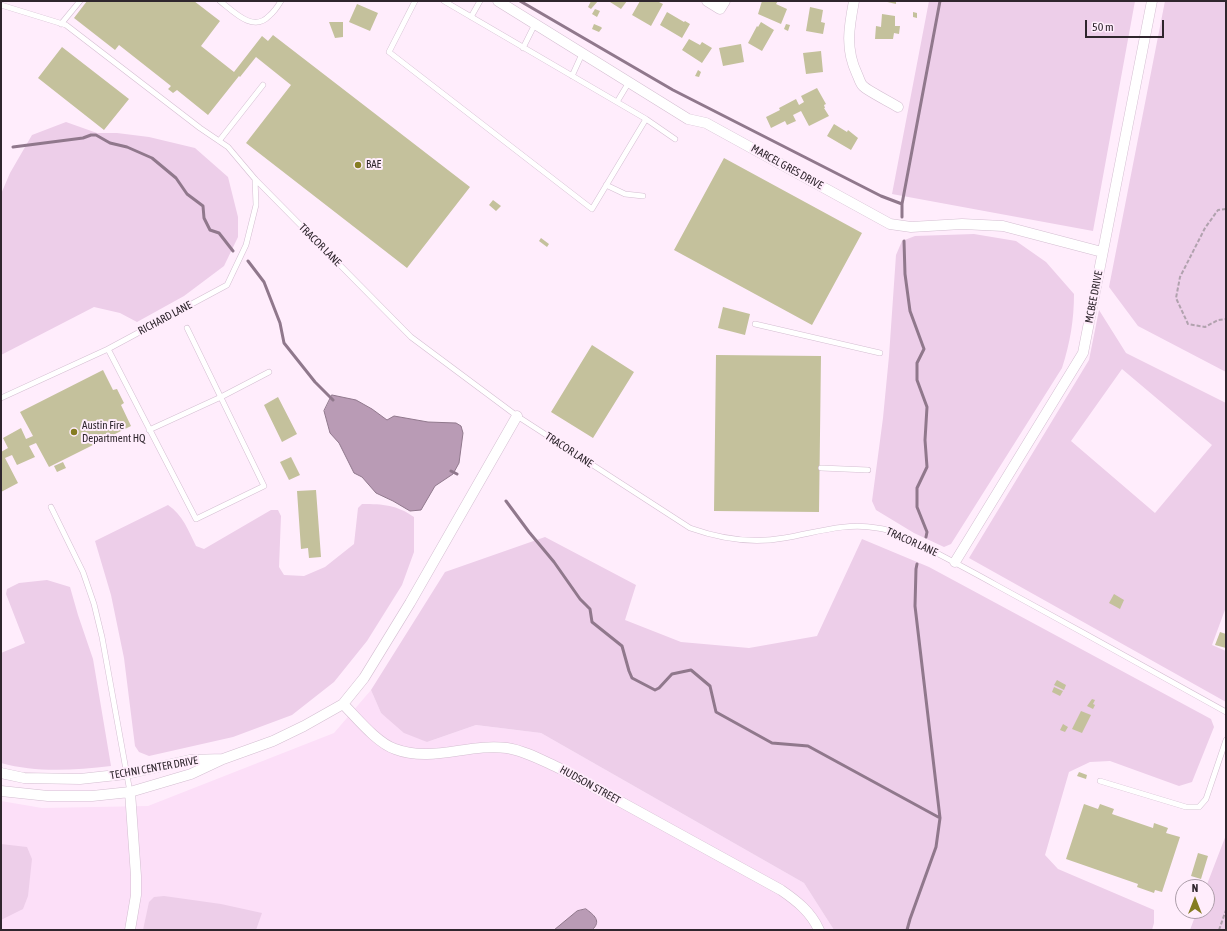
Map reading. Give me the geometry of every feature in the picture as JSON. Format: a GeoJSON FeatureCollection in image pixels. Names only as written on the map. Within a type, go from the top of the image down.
{"type":"FeatureCollection","features":[{"type":"Feature","properties":{"kind":"street","name":"MARCEL GRES DRIVE"},"geometry":{"type":"LineString","coordinates":[[498,1],[688,119],[706,123],[890,224],[911,227],[962,224],[1003,226],[1102,252]]}},
{"type":"Feature","properties":{"kind":"street"},"geometry":{"type":"LineString","coordinates":[[706,1],[720,9],[725,1]]}},
{"type":"Feature","properties":{"kind":"street"},"geometry":{"type":"LineString","coordinates":[[854,1],[850,25],[850,57],[863,86],[898,107]]}},
{"type":"Feature","properties":{"kind":"street","name":"MCBEE DRIVE"},"geometry":{"type":"LineString","coordinates":[[954,562],[1083,353],[1152,1]]}},
{"type":"Feature","properties":{"kind":"street"},"geometry":{"type":"LineString","coordinates":[[223,759],[273,741],[304,726],[343,704],[364,678],[410,603],[517,416]]}},
{"type":"Feature","properties":{"kind":"street","name":"HUDSON STREET"},"geometry":{"type":"LineString","coordinates":[[343,704],[374,735],[394,749],[414,755],[484,748],[507,748],[525,753],[561,769],[781,890],[806,910],[816,923],[819,930]]}},
{"type":"Feature","properties":{"kind":"street","name":"TECHNI CENTER DRIVE"},"geometry":{"type":"LineString","coordinates":[[1,773],[24,778],[80,779],[126,774],[190,760],[223,759]]}},
{"type":"Feature","properties":{"kind":"street","name":"TECHNI CENTER DRIVE"},"geometry":{"type":"LineString","coordinates":[[1,792],[48,796],[92,796],[130,792],[191,774],[223,759]]}},
{"type":"Feature","properties":{"kind":"street"},"geometry":{"type":"LineString","coordinates":[[130,792],[136,876],[136,895],[130,930]]}},
{"type":"Feature","properties":{"kind":"lane"},"geometry":{"type":"LineString","coordinates":[[61,24],[80,1]]}},
{"type":"Feature","properties":{"kind":"lane"},"geometry":{"type":"LineString","coordinates":[[220,1],[244,20],[259,22],[268,17],[282,1]]}},
{"type":"Feature","properties":{"kind":"lane"},"geometry":{"type":"LineString","coordinates":[[415,1],[389,52],[592,209],[646,119]]}},
{"type":"Feature","properties":{"kind":"lane"},"geometry":{"type":"LineString","coordinates":[[444,1],[646,119],[675,139]]}},
{"type":"Feature","properties":{"kind":"lane"},"geometry":{"type":"LineString","coordinates":[[471,17],[480,1]]}},
{"type":"Feature","properties":{"kind":"lane","name":"TRACOR LANE"},"geometry":{"type":"LineString","coordinates":[[1,5],[66,25],[200,128],[228,147],[255,179],[411,337],[517,416],[680,523],[704,533],[740,541],[760,541],[838,527],[855,526],[877,528],[899,534],[954,562],[1226,712]]}},
{"type":"Feature","properties":{"kind":"lane"},"geometry":{"type":"LineString","coordinates":[[523,48],[535,24]]}},
{"type":"Feature","properties":{"kind":"lane"},"geometry":{"type":"LineString","coordinates":[[572,76],[582,54]]}},
{"type":"Feature","properties":{"kind":"lane"},"geometry":{"type":"LineString","coordinates":[[617,102],[629,82]]}},
{"type":"Feature","properties":{"kind":"lane"},"geometry":{"type":"LineString","coordinates":[[219,141],[263,85]]}},
{"type":"Feature","properties":{"kind":"lane","name":"RICHARD LANE"},"geometry":{"type":"LineString","coordinates":[[1,398],[108,349],[227,285],[246,245],[256,205],[255,179]]}},
{"type":"Feature","properties":{"kind":"lane"},"geometry":{"type":"LineString","coordinates":[[606,185],[625,194],[643,196]]}},
{"type":"Feature","properties":{"kind":"lane"},"geometry":{"type":"LineString","coordinates":[[755,324],[880,353]]}},
{"type":"Feature","properties":{"kind":"lane"},"geometry":{"type":"LineString","coordinates":[[108,349],[196,519],[264,486],[187,328]]}},
{"type":"Feature","properties":{"kind":"lane"},"geometry":{"type":"LineString","coordinates":[[149,430],[221,397],[269,372]]}},
{"type":"Feature","properties":{"kind":"lane"},"geometry":{"type":"LineString","coordinates":[[821,468],[868,470]]}},
{"type":"Feature","properties":{"kind":"lane"},"geometry":{"type":"LineString","coordinates":[[51,508],[83,572],[94,604],[102,637],[130,792]]}},
{"type":"Feature","properties":{"kind":"lane"},"geometry":{"type":"LineString","coordinates":[[1100,781],[1186,807],[1199,807],[1206,799],[1226,740]]}},
{"type":"Feature","properties":{"kind":"path"},"geometry":{"type":"LineString","coordinates":[[1226,209],[1218,210],[1205,228],[1180,277],[1176,298],[1188,324],[1205,327],[1218,320],[1226,319]]}},
{"type":"Feature","properties":{"kind":"path"},"geometry":{"type":"LineString","coordinates":[[1219,930],[1226,910]]}},
{"type":"Feature","properties":{"kind":"shaded area"},"geometry":{"type":"Polygon","coordinates":[[[929,1],[1135,1],[1093,231],[892,194],[929,1]]]}},
{"type":"Feature","properties":{"kind":"shaded area"},"geometry":{"type":"Polygon","coordinates":[[[1165,1],[1226,1],[1226,372],[1138,326],[1109,287],[1165,1]]]}},
{"type":"Feature","properties":{"kind":"shaded area"},"geometry":{"type":"Polygon","coordinates":[[[66,122],[97,133],[117,133],[149,137],[195,148],[228,177],[238,217],[238,237],[224,266],[184,296],[137,322],[120,313],[94,307],[1,355],[1,194],[10,173],[32,135],[66,122]]]}},
{"type":"Feature","properties":{"kind":"shaded area"},"geometry":{"type":"Polygon","coordinates":[[[974,234],[1016,241],[1046,262],[1074,294],[1073,313],[1067,350],[1062,368],[951,544],[944,547],[914,533],[876,510],[872,501],[883,418],[896,255],[902,241],[915,236],[974,234]]]}},
{"type":"Feature","properties":{"kind":"shaded area"},"geometry":{"type":"Polygon","coordinates":[[[1099,310],[1126,353],[1226,403],[1226,607],[1212,645],[1226,651],[1226,702],[969,558],[1089,360],[1099,310]],[[1122,369],[1071,441],[1155,513],[1212,445],[1122,369]]]}},
{"type":"Feature","properties":{"kind":"shaded area"},"geometry":{"type":"Polygon","coordinates":[[[332,395],[356,400],[387,420],[394,416],[428,422],[456,423],[461,426],[463,433],[459,463],[453,474],[435,486],[421,510],[410,511],[376,493],[362,477],[354,473],[339,443],[330,433],[324,411],[332,395]]]}},
{"type":"Feature","properties":{"kind":"shaded area"},"geometry":{"type":"Polygon","coordinates":[[[362,504],[390,506],[402,510],[414,517],[414,552],[402,585],[367,641],[334,682],[292,715],[233,737],[149,756],[139,752],[135,746],[124,658],[111,595],[95,541],[168,505],[178,513],[196,546],[204,549],[271,510],[278,510],[281,516],[279,567],[284,575],[304,576],[325,567],[354,544],[358,508],[362,504]]]}},
{"type":"Feature","properties":{"kind":"shaded area"},"geometry":{"type":"Polygon","coordinates":[[[545,537],[636,585],[625,620],[681,642],[749,648],[817,636],[862,539],[929,567],[1211,719],[1214,727],[1192,782],[1179,786],[1110,761],[1090,762],[1069,772],[1045,855],[1058,869],[1154,910],[1154,923],[1152,930],[834,930],[804,883],[541,733],[476,725],[427,742],[404,733],[381,713],[371,690],[445,572],[545,537]]]}},
{"type":"Feature","properties":{"kind":"shaded area"},"geometry":{"type":"Polygon","coordinates":[[[47,580],[70,587],[93,659],[111,766],[56,770],[28,768],[1,763],[1,653],[25,643],[6,594],[7,589],[19,583],[47,580]]]}},
{"type":"Feature","properties":{"kind":"shaded area"},"geometry":{"type":"Polygon","coordinates":[[[371,690],[381,713],[427,742],[476,725],[541,733],[804,883],[834,930],[1,930],[1,801],[42,808],[148,806],[334,733],[371,690]]]}},
{"type":"Feature","properties":{"kind":"shaded area"},"geometry":{"type":"Polygon","coordinates":[[[1226,835],[1226,930],[1190,930],[1194,919],[1215,919],[1215,879],[1209,879],[1226,835]]]}},
{"type":"Feature","properties":{"kind":"shaded area"},"geometry":{"type":"Polygon","coordinates":[[[1,844],[27,847],[32,859],[28,896],[23,909],[1,920],[1,844]]]}},
{"type":"Feature","properties":{"kind":"shaded area"},"geometry":{"type":"Polygon","coordinates":[[[164,896],[221,904],[262,913],[256,930],[143,930],[149,902],[154,897],[164,896]]]}},
{"type":"Feature","properties":{"kind":"shaded area"},"geometry":{"type":"Polygon","coordinates":[[[586,909],[596,918],[597,921],[592,930],[554,930],[577,911],[586,909]]]}},
{"type":"Feature","properties":{"kind":"building","name":"BAE"},"geometry":{"type":"Polygon","coordinates":[[[87,1],[194,1],[220,21],[201,46],[234,72],[262,36],[268,41],[273,35],[470,187],[407,268],[246,143],[291,85],[256,57],[208,115],[177,90],[173,93],[168,89],[171,86],[119,45],[115,50],[74,18],[87,1]]]}},
{"type":"Feature","properties":{"kind":"building"},"geometry":{"type":"Polygon","coordinates":[[[591,1],[598,1],[591,9],[588,7],[591,1]]]}},
{"type":"Feature","properties":{"kind":"building"},"geometry":{"type":"Polygon","coordinates":[[[627,1],[621,9],[610,2],[627,1]]]}},
{"type":"Feature","properties":{"kind":"building"},"geometry":{"type":"Polygon","coordinates":[[[640,1],[657,1],[663,4],[651,26],[632,15],[640,1]]]}},
{"type":"Feature","properties":{"kind":"building"},"geometry":{"type":"Polygon","coordinates":[[[762,1],[778,1],[776,4],[787,9],[781,24],[758,14],[762,1]]]}},
{"type":"Feature","properties":{"kind":"building"},"geometry":{"type":"Polygon","coordinates":[[[883,1],[896,1],[896,4],[883,1]]]}},
{"type":"Feature","properties":{"kind":"building"},"geometry":{"type":"Polygon","coordinates":[[[357,4],[378,13],[370,31],[349,22],[357,4]]]}},
{"type":"Feature","properties":{"kind":"building"},"geometry":{"type":"Polygon","coordinates":[[[810,7],[823,10],[821,22],[825,23],[823,34],[806,31],[810,7]]]}},
{"type":"Feature","properties":{"kind":"building"},"geometry":{"type":"Polygon","coordinates":[[[595,9],[600,11],[597,17],[592,14],[595,9]]]}},
{"type":"Feature","properties":{"kind":"building"},"geometry":{"type":"Polygon","coordinates":[[[667,12],[690,24],[682,38],[660,25],[667,12]]]}},
{"type":"Feature","properties":{"kind":"building"},"geometry":{"type":"Polygon","coordinates":[[[913,12],[917,13],[917,18],[913,17],[913,12]]]}},
{"type":"Feature","properties":{"kind":"building"},"geometry":{"type":"Polygon","coordinates":[[[882,14],[895,16],[895,26],[900,26],[899,34],[894,33],[893,39],[875,39],[876,26],[881,27],[882,14]]]}},
{"type":"Feature","properties":{"kind":"building"},"geometry":{"type":"Polygon","coordinates":[[[329,22],[343,22],[343,37],[335,38],[329,22]]]}},
{"type":"Feature","properties":{"kind":"building"},"geometry":{"type":"Polygon","coordinates":[[[761,22],[774,30],[762,51],[748,43],[757,26],[758,27],[761,22]]]}},
{"type":"Feature","properties":{"kind":"building"},"geometry":{"type":"Polygon","coordinates":[[[594,24],[602,28],[599,32],[592,29],[594,24]]]}},
{"type":"Feature","properties":{"kind":"building"},"geometry":{"type":"Polygon","coordinates":[[[786,24],[790,25],[788,31],[784,29],[786,24]]]}},
{"type":"Feature","properties":{"kind":"building"},"geometry":{"type":"Polygon","coordinates":[[[689,39],[700,45],[702,42],[712,48],[702,63],[682,50],[689,39]]]}},
{"type":"Feature","properties":{"kind":"building"},"geometry":{"type":"Polygon","coordinates":[[[741,44],[744,62],[723,66],[719,48],[741,44]]]}},
{"type":"Feature","properties":{"kind":"building"},"geometry":{"type":"Polygon","coordinates":[[[62,47],[129,99],[104,130],[38,78],[62,47]]]}},
{"type":"Feature","properties":{"kind":"building"},"geometry":{"type":"Polygon","coordinates":[[[821,51],[823,72],[806,74],[803,53],[821,51]]]}},
{"type":"Feature","properties":{"kind":"building"},"geometry":{"type":"Polygon","coordinates":[[[698,70],[701,72],[699,77],[695,76],[698,70]]]}},
{"type":"Feature","properties":{"kind":"building"},"geometry":{"type":"Polygon","coordinates":[[[817,88],[826,104],[824,105],[824,108],[829,116],[809,126],[801,111],[793,115],[796,121],[787,125],[785,121],[771,128],[766,117],[780,110],[779,108],[796,99],[799,105],[804,102],[801,96],[817,88]]]}},
{"type":"Feature","properties":{"kind":"building"},"geometry":{"type":"Polygon","coordinates":[[[834,124],[847,132],[848,130],[858,138],[851,150],[827,136],[834,124]]]}},
{"type":"Feature","properties":{"kind":"building"},"geometry":{"type":"Polygon","coordinates":[[[724,158],[862,233],[812,325],[674,250],[724,158]]]}},
{"type":"Feature","properties":{"kind":"building"},"geometry":{"type":"Polygon","coordinates":[[[493,200],[501,206],[496,211],[489,205],[493,200]]]}},
{"type":"Feature","properties":{"kind":"building"},"geometry":{"type":"Polygon","coordinates":[[[541,238],[549,244],[547,247],[539,241],[541,238]]]}},
{"type":"Feature","properties":{"kind":"building"},"geometry":{"type":"Polygon","coordinates":[[[723,307],[750,314],[745,335],[718,328],[723,307]]]}},
{"type":"Feature","properties":{"kind":"building"},"geometry":{"type":"Polygon","coordinates":[[[592,345],[634,372],[593,438],[551,412],[592,345]]]}},
{"type":"Feature","properties":{"kind":"building"},"geometry":{"type":"Polygon","coordinates":[[[716,355],[821,356],[819,512],[714,511],[716,355]]]}},
{"type":"Feature","properties":{"kind":"building","name":"Austin Fire Department HQ"},"geometry":{"type":"Polygon","coordinates":[[[103,370],[113,390],[117,389],[124,403],[121,405],[131,426],[49,467],[36,443],[29,446],[35,457],[17,465],[12,455],[5,458],[18,483],[1,492],[1,452],[8,448],[3,438],[21,428],[26,439],[33,436],[20,412],[103,370]]]}},
{"type":"Feature","properties":{"kind":"building"},"geometry":{"type":"Polygon","coordinates":[[[278,397],[297,434],[282,442],[264,405],[278,397]]]}},
{"type":"Feature","properties":{"kind":"building"},"geometry":{"type":"Polygon","coordinates":[[[291,457],[300,475],[289,480],[280,462],[291,457]]]}},
{"type":"Feature","properties":{"kind":"building"},"geometry":{"type":"Polygon","coordinates":[[[63,462],[66,468],[57,472],[54,466],[63,462]]]}},
{"type":"Feature","properties":{"kind":"building"},"geometry":{"type":"Polygon","coordinates":[[[316,490],[321,557],[309,558],[308,548],[301,549],[297,491],[316,490]]]}},
{"type":"Feature","properties":{"kind":"building"},"geometry":{"type":"Polygon","coordinates":[[[1114,594],[1124,600],[1120,609],[1109,603],[1114,594]]]}},
{"type":"Feature","properties":{"kind":"building"},"geometry":{"type":"Polygon","coordinates":[[[1220,632],[1226,634],[1226,648],[1215,645],[1220,632]]]}},
{"type":"Feature","properties":{"kind":"building"},"geometry":{"type":"Polygon","coordinates":[[[1057,680],[1066,685],[1064,690],[1054,685],[1057,680]]]}},
{"type":"Feature","properties":{"kind":"building"},"geometry":{"type":"Polygon","coordinates":[[[1054,687],[1063,691],[1060,696],[1052,692],[1054,687]]]}},
{"type":"Feature","properties":{"kind":"building"},"geometry":{"type":"Polygon","coordinates":[[[1092,699],[1095,700],[1093,709],[1087,706],[1092,699]]]}},
{"type":"Feature","properties":{"kind":"building"},"geometry":{"type":"Polygon","coordinates":[[[1081,711],[1091,715],[1082,733],[1072,729],[1081,711]]]}},
{"type":"Feature","properties":{"kind":"building"},"geometry":{"type":"Polygon","coordinates":[[[1063,724],[1068,727],[1065,732],[1060,730],[1063,724]]]}},
{"type":"Feature","properties":{"kind":"building"},"geometry":{"type":"Polygon","coordinates":[[[1079,772],[1087,775],[1086,779],[1077,776],[1079,772]]]}},
{"type":"Feature","properties":{"kind":"building"},"geometry":{"type":"Polygon","coordinates":[[[1084,804],[1098,809],[1100,804],[1114,809],[1112,814],[1153,828],[1154,823],[1168,828],[1166,833],[1180,837],[1162,892],[1155,890],[1154,893],[1137,887],[1138,884],[1066,859],[1084,804]]]}},
{"type":"Feature","properties":{"kind":"building"},"geometry":{"type":"Polygon","coordinates":[[[1198,853],[1208,856],[1201,879],[1191,876],[1198,853]]]}},
{"type":"Feature","properties":{"kind":"waterway"},"geometry":{"type":"LineString","coordinates":[[520,1],[673,90],[881,196],[902,204]]}},
{"type":"Feature","properties":{"kind":"waterway"},"geometry":{"type":"LineString","coordinates":[[902,217],[902,204],[940,1]]}},
{"type":"Feature","properties":{"kind":"waterway"},"geometry":{"type":"LineString","coordinates":[[13,147],[96,135],[110,143],[127,147],[152,158],[176,178],[187,194],[203,206],[204,218],[210,230],[219,233],[233,251]]}},
{"type":"Feature","properties":{"kind":"waterway"},"geometry":{"type":"LineString","coordinates":[[904,241],[905,274],[910,311],[924,349],[917,363],[917,380],[927,407],[925,440],[927,467],[917,488],[917,507],[927,532],[926,537]]}},
{"type":"Feature","properties":{"kind":"waterway"},"geometry":{"type":"LineString","coordinates":[[248,261],[264,282],[280,323],[284,343],[315,382],[333,400]]}},
{"type":"Feature","properties":{"kind":"waterway"},"geometry":{"type":"LineString","coordinates":[[451,471],[457,474]]}},
{"type":"Feature","properties":{"kind":"waterway"},"geometry":{"type":"LineString","coordinates":[[506,501],[554,562],[580,599],[590,609],[592,622],[622,646],[632,678],[655,690],[659,688],[672,674],[691,670],[710,686],[716,712],[772,743],[808,746],[940,818]]}},
{"type":"Feature","properties":{"kind":"waterway"},"geometry":{"type":"LineString","coordinates":[[907,930],[936,847],[940,818],[915,606],[917,564]]}},
{"type":"Feature","properties":{"kind":"place","name":"BAE"},"geometry":{"type":"Point","coordinates":[358,165]}},
{"type":"Feature","properties":{"kind":"place","name":"Austin Fire Department HQ"},"geometry":{"type":"Point","coordinates":[74,432]}}]}
